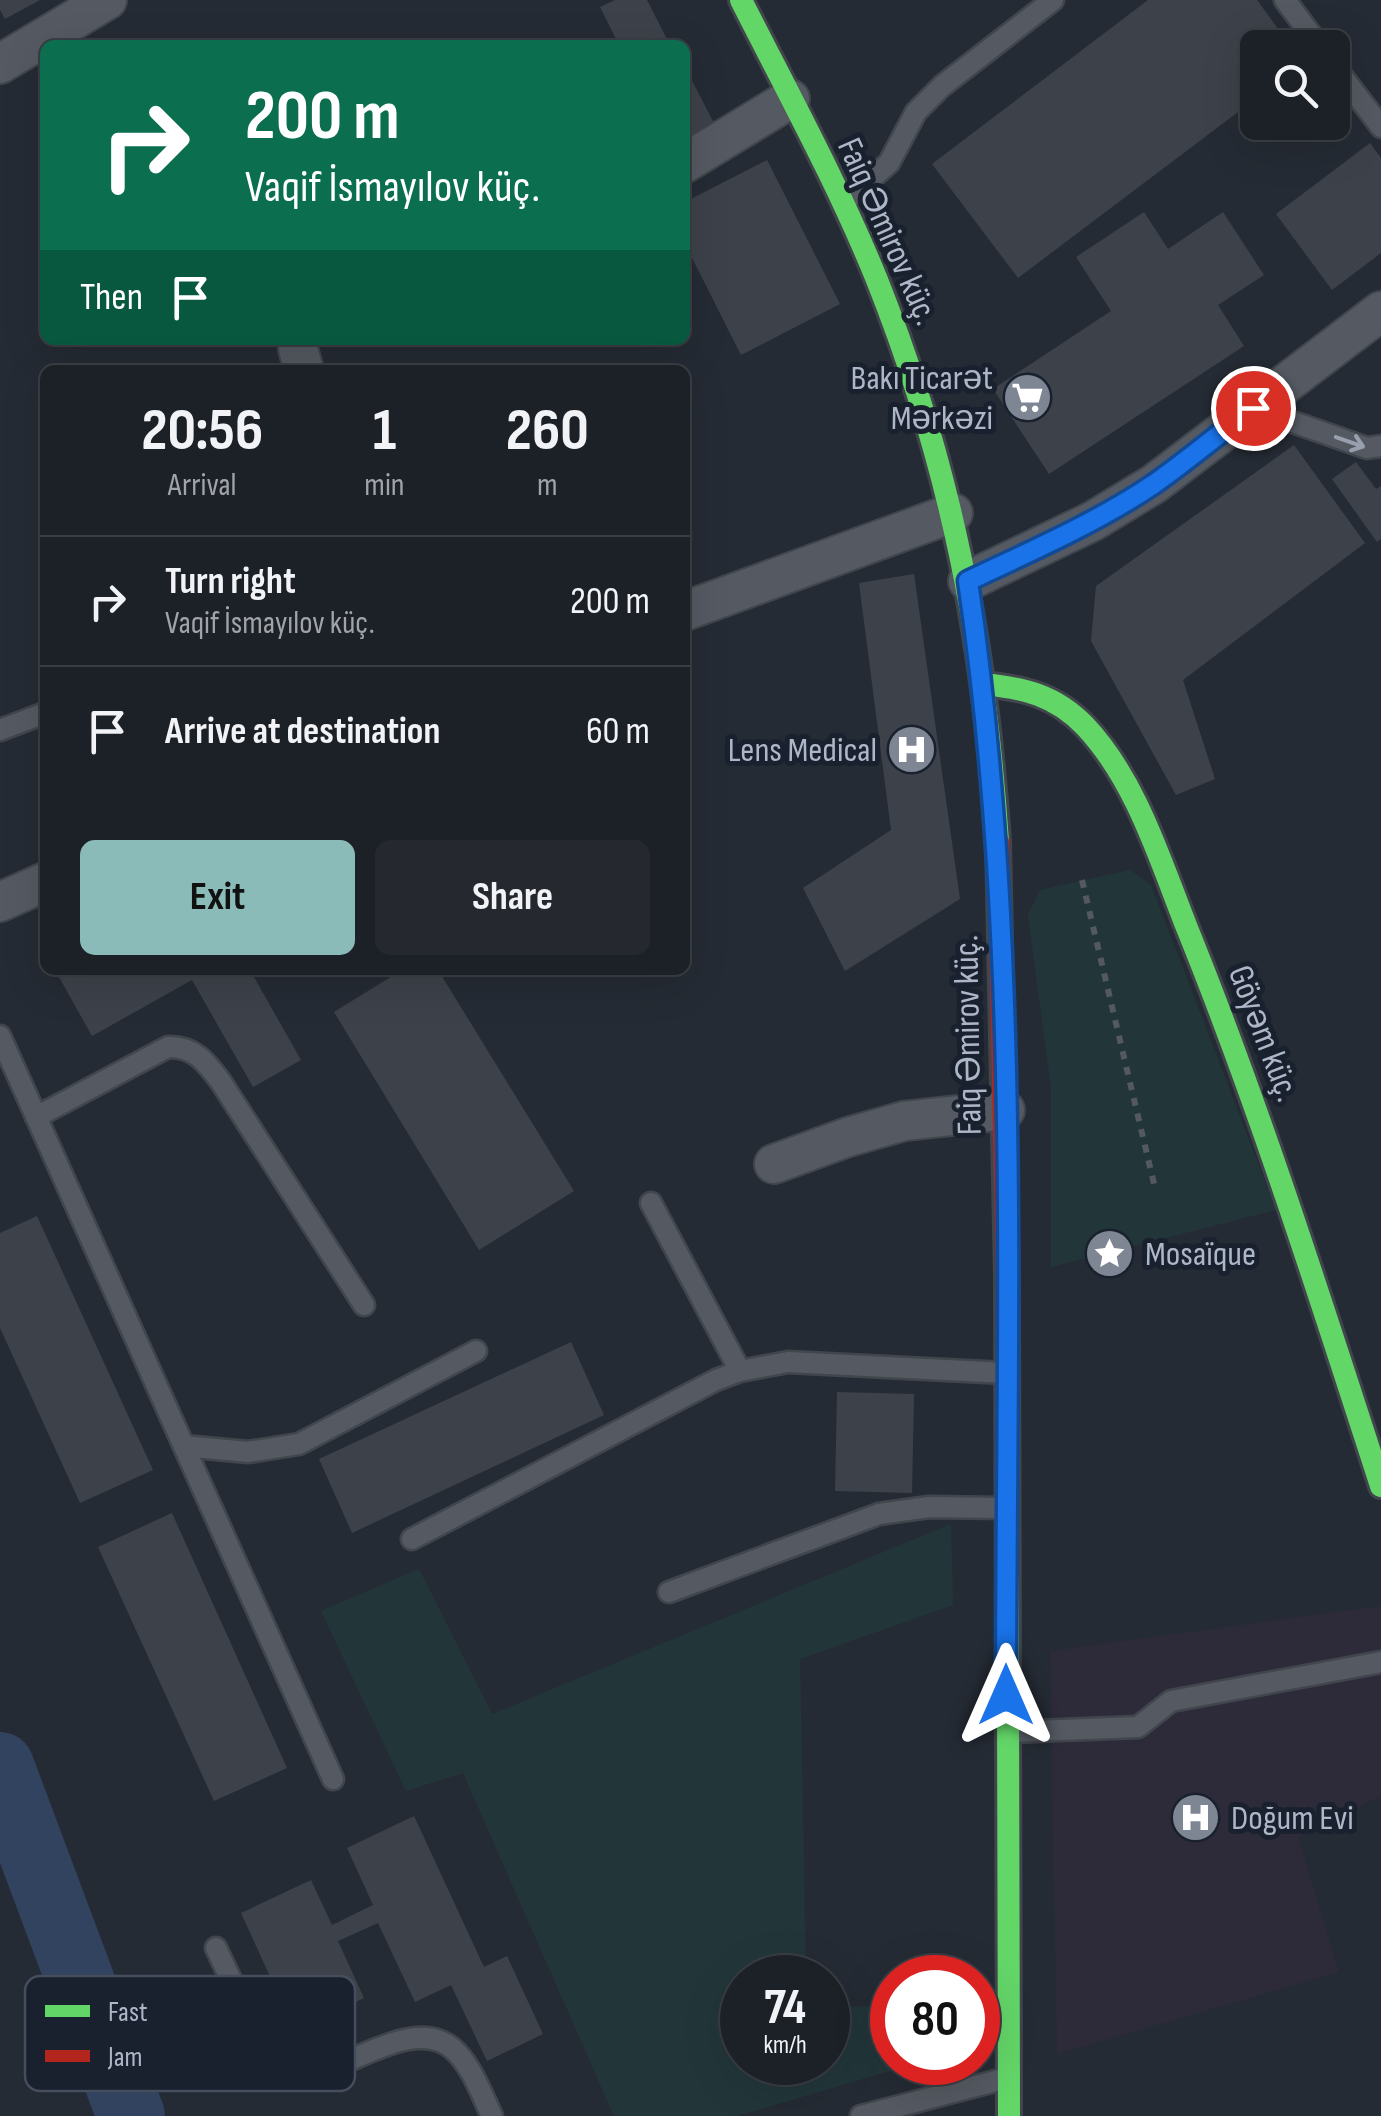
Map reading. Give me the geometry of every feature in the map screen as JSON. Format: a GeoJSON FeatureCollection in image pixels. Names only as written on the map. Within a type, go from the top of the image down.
{"type":"FeatureCollection","features":[{"type":"Feature","properties":{"kind":"main road","name":"Faiq Əmirov küç."},"geometry":{"type":"LineString","coordinates":[[741,0],[843,203],[928,421],[968,581],[984,684],[994,809],[1005,1110],[1010,2116]]}},
{"type":"Feature","properties":{"kind":"main road","name":"Göyəm küç."},"geometry":{"type":"LineString","coordinates":[[984,684],[1036,692],[1071,714],[1096,738],[1123,784],[1175,898],[1270,1145],[1381,1486]]}},
{"type":"Feature","properties":{"kind":"street"},"geometry":{"type":"LineString","coordinates":[[40,40],[107,0]]}},
{"type":"Feature","properties":{"kind":"street"},"geometry":{"type":"LineString","coordinates":[[0,64],[40,40]]}},
{"type":"Feature","properties":{"kind":"street"},"geometry":{"type":"LineString","coordinates":[[690,160],[790,99]]}},
{"type":"Feature","properties":{"kind":"street"},"geometry":{"type":"LineString","coordinates":[[968,581],[1092,521],[1154,484],[1381,311]]}},
{"type":"Feature","properties":{"kind":"street"},"geometry":{"type":"LineString","coordinates":[[690,610],[953,513]]}},
{"type":"Feature","properties":{"kind":"street"},"geometry":{"type":"LineString","coordinates":[[0,902],[40,884]]}},
{"type":"Feature","properties":{"kind":"street"},"geometry":{"type":"LineString","coordinates":[[774,1164],[904,1121],[1005,1110]]}},
{"type":"Feature","properties":{"kind":"lane"},"geometry":{"type":"LineString","coordinates":[[843,203],[889,163],[916,112],[942,86],[1053,0]]}},
{"type":"Feature","properties":{"kind":"lane"},"geometry":{"type":"LineString","coordinates":[[1285,0],[1308,30]]}},
{"type":"Feature","properties":{"kind":"lane"},"geometry":{"type":"LineString","coordinates":[[1350,87],[1381,127]]}},
{"type":"Feature","properties":{"kind":"lane"},"geometry":{"type":"LineString","coordinates":[[1253,408],[1367,448],[1381,446]]}},
{"type":"Feature","properties":{"kind":"lane"},"geometry":{"type":"LineString","coordinates":[[0,730],[40,715]]}},
{"type":"Feature","properties":{"kind":"lane"},"geometry":{"type":"LineString","coordinates":[[0,1036],[333,1778]]}},
{"type":"Feature","properties":{"kind":"lane"},"geometry":{"type":"LineString","coordinates":[[36,1117],[168,1047],[184,1046],[204,1059],[221,1082],[364,1305]]}},
{"type":"Feature","properties":{"kind":"lane"},"geometry":{"type":"LineString","coordinates":[[651,1203],[740,1371]]}},
{"type":"Feature","properties":{"kind":"lane"},"geometry":{"type":"LineString","coordinates":[[184,1446],[248,1452],[300,1444],[476,1352]]}},
{"type":"Feature","properties":{"kind":"lane"},"geometry":{"type":"LineString","coordinates":[[412,1540],[740,1371],[788,1362],[1007,1373]]}},
{"type":"Feature","properties":{"kind":"lane"},"geometry":{"type":"LineString","coordinates":[[669,1592],[880,1514],[928,1506],[1006,1508]]}},
{"type":"Feature","properties":{"kind":"lane"},"geometry":{"type":"LineString","coordinates":[[1007,1732],[1138,1728],[1172,1702],[1381,1662]]}},
{"type":"Feature","properties":{"kind":"lane"},"geometry":{"type":"LineString","coordinates":[[216,1948],[229,1976]]}},
{"type":"Feature","properties":{"kind":"lane"},"geometry":{"type":"LineString","coordinates":[[355,2058],[390,2044],[423,2038],[452,2047],[476,2080],[492,2116]]}},
{"type":"Feature","properties":{"kind":"lane"},"geometry":{"type":"LineString","coordinates":[[861,2116],[1009,2078]]}},
{"type":"Feature","properties":{"kind":"path"},"geometry":{"type":"LineString","coordinates":[[1082,880],[1155,1188]]}},
{"type":"Feature","properties":{"kind":"shaded area","name":"Doğum Evi"},"geometry":{"type":"Polygon","coordinates":[[[1381,1606],[1381,1796],[1298,1837],[1339,1972],[1057,2054],[1050,1651],[1381,1606]]]}},
{"type":"Feature","properties":{"kind":"green space"},"geometry":{"type":"Polygon","coordinates":[[[1130,870],[1151,885],[1276,1210],[1051,1267],[1051,1088],[1028,915],[1040,890],[1130,870]]]}},
{"type":"Feature","properties":{"kind":"green space"},"geometry":{"type":"Polygon","coordinates":[[[951,1524],[953,1605],[800,1659],[806,1955],[720,1955],[720,2085],[842,2085],[737,2116],[614,2116],[463,1773],[406,1791],[321,1611],[419,1569],[492,1714],[951,1524]]]}},
{"type":"Feature","properties":{"kind":"green space"},"geometry":{"type":"Polygon","coordinates":[[[870,2006],[870,2077],[850,2083],[850,2007],[870,2006]]]}},
{"type":"Feature","properties":{"kind":"building"},"geometry":{"type":"Polygon","coordinates":[[[0,0],[40,0],[5,19],[0,0]]]}},
{"type":"Feature","properties":{"kind":"building"},"geometry":{"type":"Polygon","coordinates":[[[615,0],[647,0],[667,40],[616,40],[600,7],[615,0]]]}},
{"type":"Feature","properties":{"kind":"building"},"geometry":{"type":"Polygon","coordinates":[[[1148,0],[1257,0],[1279,30],[1240,30],[1240,111],[1018,278],[932,164],[1148,0]]]}},
{"type":"Feature","properties":{"kind":"building"},"geometry":{"type":"Polygon","coordinates":[[[690,77],[716,127],[690,140],[690,77]]]}},
{"type":"Feature","properties":{"kind":"building"},"geometry":{"type":"Polygon","coordinates":[[[1370,143],[1381,158],[1381,253],[1332,290],[1276,214],[1370,143]]]}},
{"type":"Feature","properties":{"kind":"building"},"geometry":{"type":"Polygon","coordinates":[[[767,160],[840,304],[741,355],[690,254],[690,199],[767,160]]]}},
{"type":"Feature","properties":{"kind":"building"},"geometry":{"type":"Polygon","coordinates":[[[1144,212],[1168,249],[1223,212],[1264,275],[1218,305],[1244,346],[1049,474],[993,389],[1111,311],[1076,257],[1144,212]]]}},
{"type":"Feature","properties":{"kind":"building"},"geometry":{"type":"Polygon","coordinates":[[[1294,445],[1365,543],[1183,680],[1215,779],[1176,795],[1091,641],[1096,586],[1294,445]]]}},
{"type":"Feature","properties":{"kind":"building"},"geometry":{"type":"Polygon","coordinates":[[[1356,462],[1376,489],[1381,486],[1381,539],[1377,542],[1332,479],[1356,462]]]}},
{"type":"Feature","properties":{"kind":"building"},"geometry":{"type":"Polygon","coordinates":[[[914,574],[960,899],[845,971],[803,888],[891,830],[859,583],[914,574]]]}},
{"type":"Feature","properties":{"kind":"building"},"geometry":{"type":"Polygon","coordinates":[[[58,975],[253,975],[301,1060],[253,1087],[192,980],[92,1036],[58,975]]]}},
{"type":"Feature","properties":{"kind":"building"},"geometry":{"type":"Polygon","coordinates":[[[394,975],[441,975],[574,1191],[479,1250],[334,1012],[394,975]]]}},
{"type":"Feature","properties":{"kind":"building"},"geometry":{"type":"Polygon","coordinates":[[[37,1216],[153,1470],[80,1503],[0,1328],[0,1233],[37,1216]]]}},
{"type":"Feature","properties":{"kind":"building"},"geometry":{"type":"Polygon","coordinates":[[[571,1342],[604,1415],[352,1533],[319,1459],[571,1342]]]}},
{"type":"Feature","properties":{"kind":"building"},"geometry":{"type":"Polygon","coordinates":[[[837,1392],[914,1394],[912,1493],[835,1491],[837,1392]]]}},
{"type":"Feature","properties":{"kind":"building"},"geometry":{"type":"Polygon","coordinates":[[[172,1513],[287,1768],[214,1801],[98,1547],[172,1513]]]}},
{"type":"Feature","properties":{"kind":"building"},"geometry":{"type":"Polygon","coordinates":[[[414,1816],[484,1967],[507,1956],[543,2034],[487,2061],[451,1985],[415,2002],[378,1923],[338,1941],[354,1976],[270,1976],[241,1913],[311,1880],[332,1925],[373,1905],[347,1848],[414,1816]]]}},
{"type":"Feature","properties":{"kind":"building"},"geometry":{"type":"Polygon","coordinates":[[[355,1978],[364,1998],[355,2002],[355,1978]]]}},
{"type":"Feature","properties":{"kind":"waterway"},"geometry":{"type":"LineString","coordinates":[[0,1766],[79,1976]]}},
{"type":"Feature","properties":{"kind":"waterway"},"geometry":{"type":"LineString","coordinates":[[122,2091],[131,2116]]}},
{"type":"Feature","properties":{"kind":"traffic: fast"},"geometry":{"type":"LineString","coordinates":[[741,0],[862,244],[925,418],[974,626],[998,842]]}},
{"type":"Feature","properties":{"kind":"traffic: fast"},"geometry":{"type":"LineString","coordinates":[[983,684],[1038,695],[1074,715],[1103,747],[1133,796],[1240,1066],[1381,1486]]}},
{"type":"Feature","properties":{"kind":"traffic: fast"},"geometry":{"type":"LineString","coordinates":[[1007,1277],[1009,2116]]}},
{"type":"Feature","properties":{"kind":"traffic: jam"},"geometry":{"type":"LineString","coordinates":[[998,842],[1007,1277]]}},
{"type":"Feature","properties":{"kind":"place","name":"Bakı Ticarət Mərkəzi"},"geometry":{"type":"Point","coordinates":[1028,397]}},
{"type":"Feature","properties":{"kind":"place","name":"Lens Medical"},"geometry":{"type":"Point","coordinates":[912,749]}},
{"type":"Feature","properties":{"kind":"place","name":"Mosaïque"},"geometry":{"type":"Point","coordinates":[1110,1253]}},
{"type":"Feature","properties":{"kind":"place","name":"Doğum Evi"},"geometry":{"type":"Point","coordinates":[1196,1817]}},
{"type":"Feature","properties":{"kind":"route"},"geometry":{"type":"LineString","coordinates":[[1006,1695],[1002,980],[984,684],[968,581],[1092,521],[1154,484],[1253,408]]}}]}
